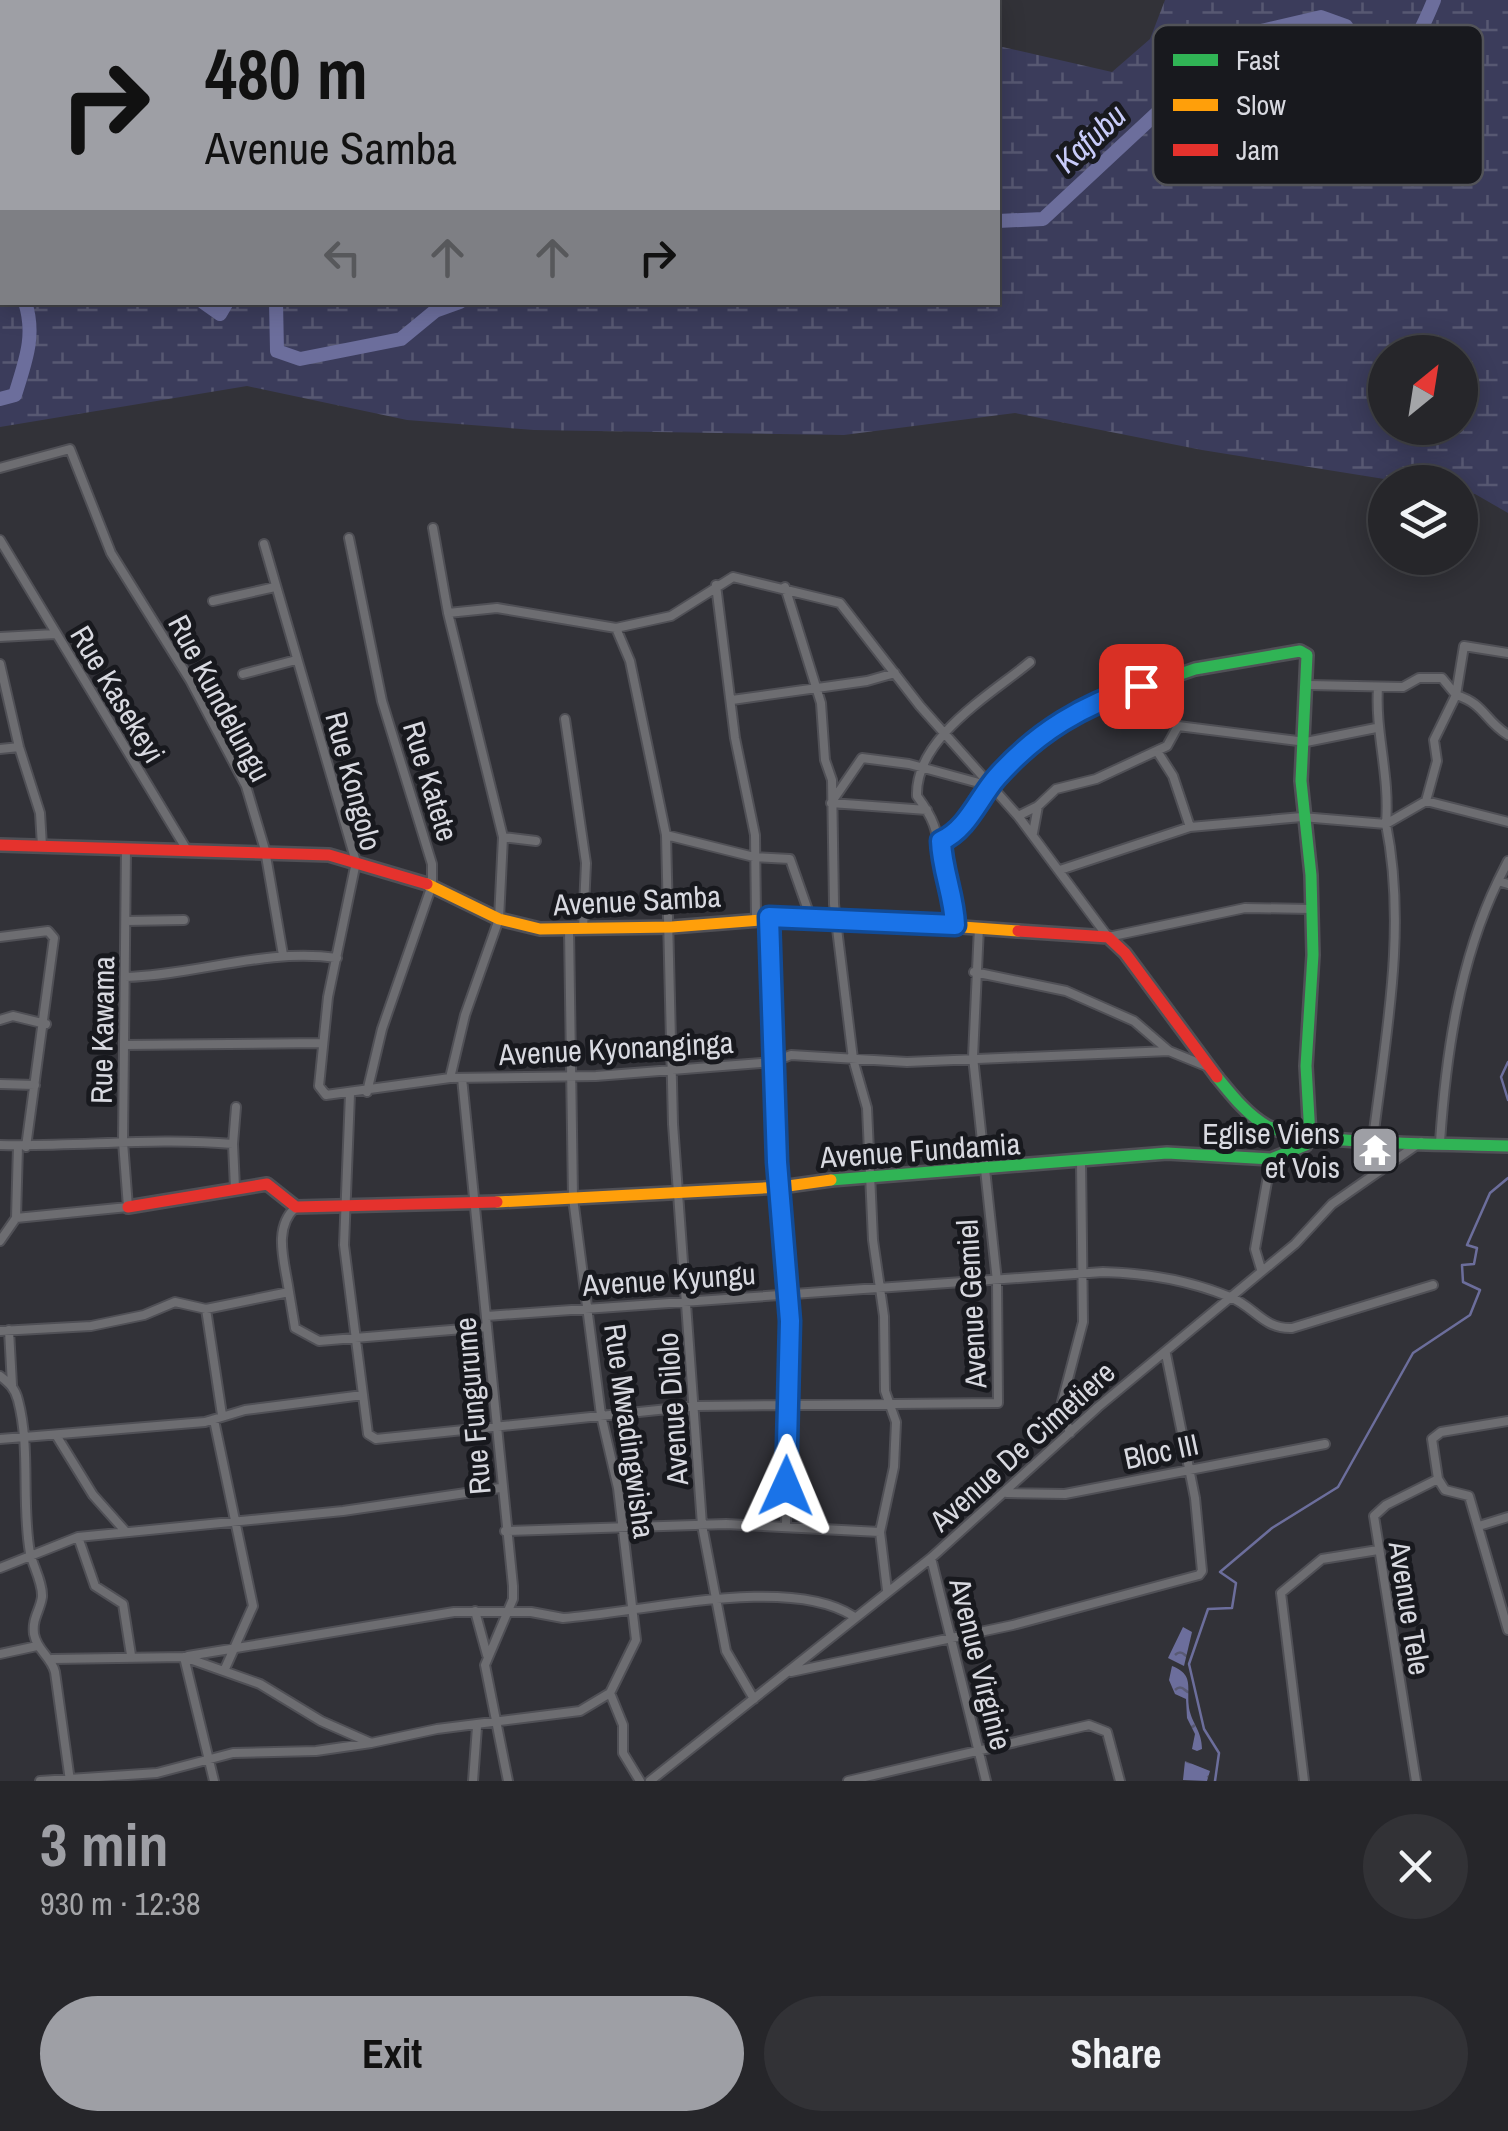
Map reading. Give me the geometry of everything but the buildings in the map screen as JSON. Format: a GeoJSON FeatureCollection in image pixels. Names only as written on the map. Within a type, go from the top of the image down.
{"type":"FeatureCollection","features":[{"type":"Feature","properties":{"kind":"street","name":"Rue Kundelungu"},"geometry":{"type":"LineString","coordinates":[[0,468],[69,448],[101,532],[238,769],[265,850],[283,955]]}},
{"type":"Feature","properties":{"kind":"street"},"geometry":{"type":"LineString","coordinates":[[432,528],[448,613],[502,837],[499,920],[465,1015],[450,1078]]}},
{"type":"Feature","properties":{"kind":"street","name":"Rue Katete"},"geometry":{"type":"LineString","coordinates":[[349,538],[382,701],[427,837],[432,886],[382,1029],[367,1092]]}},
{"type":"Feature","properties":{"kind":"street","name":"Rue Kasekeyi"},"geometry":{"type":"LineString","coordinates":[[0,540],[187,850]]}},
{"type":"Feature","properties":{"kind":"street","name":"Rue Kongolo"},"geometry":{"type":"LineString","coordinates":[[264,544],[356,862],[321,1043],[321,1092]]}},
{"type":"Feature","properties":{"kind":"street"},"geometry":{"type":"LineString","coordinates":[[448,613],[498,608],[616,628],[659,621],[732,577],[840,603],[1032,833],[1108,937],[1251,1118],[1282,1133],[1503,1146]]}},
{"type":"Feature","properties":{"kind":"street"},"geometry":{"type":"LineString","coordinates":[[716,585],[735,738],[755,835],[773,1062],[788,1295],[786,1526]]}},
{"type":"Feature","properties":{"kind":"street"},"geometry":{"type":"LineString","coordinates":[[212,601],[275,587]]}},
{"type":"Feature","properties":{"kind":"street"},"geometry":{"type":"LineString","coordinates":[[785,587],[816,687],[831,803],[831,872],[853,1059],[868,1108],[868,1174],[882,1289],[885,1391],[895,1412],[896,1442],[880,1532],[887,1590]]}},
{"type":"Feature","properties":{"kind":"street","name":"Avenue Dilolo"},"geometry":{"type":"LineString","coordinates":[[616,628],[630,661],[666,835],[672,927],[668,995],[671,1069],[697,1406],[702,1525],[726,1651],[754,1700]]}},
{"type":"Feature","properties":{"kind":"street"},"geometry":{"type":"LineString","coordinates":[[0,636],[54,634]]}},
{"type":"Feature","properties":{"kind":"street"},"geometry":{"type":"LineString","coordinates":[[1426,802],[1437,761],[1434,740],[1456,696],[1464,646],[1508,653]]}},
{"type":"Feature","properties":{"kind":"street"},"geometry":{"type":"LineString","coordinates":[[941,841],[955,832],[990,786],[1071,712],[1195,668],[1300,651],[1309,661],[1302,817],[1310,856],[1312,909],[1306,1066],[1310,1136],[1297,1151],[1271,1158],[1255,1249],[1261,1270]]}},
{"type":"Feature","properties":{"kind":"street"},"geometry":{"type":"LineString","coordinates":[[244,674],[296,660]]}},
{"type":"Feature","properties":{"kind":"street"},"geometry":{"type":"LineString","coordinates":[[955,925],[954,896],[944,875],[941,841],[917,796],[923,768],[946,734],[1030,662]]}},
{"type":"Feature","properties":{"kind":"street"},"geometry":{"type":"LineString","coordinates":[[0,664],[19,747],[40,812],[42,846]]}},
{"type":"Feature","properties":{"kind":"street"},"geometry":{"type":"LineString","coordinates":[[732,700],[895,673]]}},
{"type":"Feature","properties":{"kind":"street"},"geometry":{"type":"LineString","coordinates":[[1309,685],[1403,687],[1437,676],[1456,696],[1478,703],[1488,720],[1508,735]]}},
{"type":"Feature","properties":{"kind":"street"},"geometry":{"type":"LineString","coordinates":[[1373,1139],[1395,950],[1396,872],[1386,824],[1389,789],[1383,738],[1376,728],[1378,687]]}},
{"type":"Feature","properties":{"kind":"street"},"geometry":{"type":"LineString","coordinates":[[565,719],[586,863],[583,929]]}},
{"type":"Feature","properties":{"kind":"street"},"geometry":{"type":"LineString","coordinates":[[1018,816],[1038,806],[1056,789],[1096,779],[1167,746],[1178,726],[1306,742],[1376,728]]}},
{"type":"Feature","properties":{"kind":"street"},"geometry":{"type":"LineString","coordinates":[[0,750],[19,747]]}},
{"type":"Feature","properties":{"kind":"street"},"geometry":{"type":"LineString","coordinates":[[1157,751],[1173,776],[1190,827]]}},
{"type":"Feature","properties":{"kind":"street"},"geometry":{"type":"LineString","coordinates":[[831,803],[858,759],[923,768],[990,786]]}},
{"type":"Feature","properties":{"kind":"street"},"geometry":{"type":"LineString","coordinates":[[1060,870],[1190,827],[1302,817],[1386,824],[1426,802],[1508,823]]}},
{"type":"Feature","properties":{"kind":"street"},"geometry":{"type":"LineString","coordinates":[[831,803],[927,810]]}},
{"type":"Feature","properties":{"kind":"street"},"geometry":{"type":"LineString","coordinates":[[1032,833],[1038,806]]}},
{"type":"Feature","properties":{"kind":"street"},"geometry":{"type":"LineString","coordinates":[[666,835],[754,857],[790,859],[810,916]]}},
{"type":"Feature","properties":{"kind":"street"},"geometry":{"type":"LineString","coordinates":[[502,837],[536,841]]}},
{"type":"Feature","properties":{"kind":"street","name":"Avenue Samba"},"geometry":{"type":"LineString","coordinates":[[0,845],[265,850],[356,862],[432,886],[499,920],[540,929],[672,927],[810,916],[1108,937]]}},
{"type":"Feature","properties":{"kind":"street","name":"Rue Kawama"},"geometry":{"type":"LineString","coordinates":[[125,1208],[126,848]]}},
{"type":"Feature","properties":{"kind":"street"},"geometry":{"type":"LineString","coordinates":[[1440,1142],[1444,1072],[1462,984],[1508,861]]}},
{"type":"Feature","properties":{"kind":"street"},"geometry":{"type":"LineString","coordinates":[[1498,881],[1508,884]]}},
{"type":"Feature","properties":{"kind":"street"},"geometry":{"type":"LineString","coordinates":[[1108,937],[1246,908],[1312,909]]}},
{"type":"Feature","properties":{"kind":"street"},"geometry":{"type":"LineString","coordinates":[[126,921],[184,920]]}},
{"type":"Feature","properties":{"kind":"street","name":"Avenue Gemiel"},"geometry":{"type":"LineString","coordinates":[[362,1395],[368,1434],[376,1439],[697,1406],[998,1403],[997,1282],[973,1057],[979,927]]}},
{"type":"Feature","properties":{"kind":"street","name":"Rue Mwadingwisha"},"geometry":{"type":"LineString","coordinates":[[569,929],[574,1198],[590,1306],[600,1415],[624,1527],[636,1640],[610,1692]]}},
{"type":"Feature","properties":{"kind":"street"},"geometry":{"type":"LineString","coordinates":[[0,936],[52,933],[46,1024],[22,1146],[16,1218],[0,1241]]}},
{"type":"Feature","properties":{"kind":"street"},"geometry":{"type":"LineString","coordinates":[[126,977],[178,974],[283,955],[337,958]]}},
{"type":"Feature","properties":{"kind":"street"},"geometry":{"type":"LineString","coordinates":[[974,972],[1066,990],[1134,1021],[1169,1051],[1211,1068]]}},
{"type":"Feature","properties":{"kind":"street"},"geometry":{"type":"LineString","coordinates":[[0,1020],[13,1016],[46,1024]]}},
{"type":"Feature","properties":{"kind":"street"},"geometry":{"type":"LineString","coordinates":[[124,1044],[321,1043]]}},
{"type":"Feature","properties":{"kind":"street","name":"Avenue Kyonanginga"},"geometry":{"type":"LineString","coordinates":[[321,1092],[350,1094],[450,1078],[572,1077],[773,1062],[791,1055],[907,1062],[1169,1051]]}},
{"type":"Feature","properties":{"kind":"street","name":"Rue Fungurume"},"geometry":{"type":"LineString","coordinates":[[462,1078],[500,1488],[514,1586],[487,1655],[486,1680],[508,1781]]}},
{"type":"Feature","properties":{"kind":"street"},"geometry":{"type":"LineString","coordinates":[[0,1084],[34,1085]]}},
{"type":"Feature","properties":{"kind":"street"},"geometry":{"type":"LineString","coordinates":[[0,1439],[218,1418],[362,1395],[344,1246],[350,1094]]}},
{"type":"Feature","properties":{"kind":"street"},"geometry":{"type":"LineString","coordinates":[[235,1188],[236,1107]]}},
{"type":"Feature","properties":{"kind":"street"},"geometry":{"type":"LineString","coordinates":[[0,1144],[168,1138],[233,1144]]}},
{"type":"Feature","properties":{"kind":"street","name":"Avenue De Cimetiere"},"geometry":{"type":"LineString","coordinates":[[650,1781],[853,1616],[931,1558],[1070,1433],[1295,1244],[1332,1204],[1421,1142]]}},
{"type":"Feature","properties":{"kind":"street","name":"Avenue Fundamia"},"geometry":{"type":"LineString","coordinates":[[125,1208],[267,1184],[296,1208],[346,1208],[781,1187],[868,1174],[1192,1152],[1271,1158]]}},
{"type":"Feature","properties":{"kind":"street"},"geometry":{"type":"LineString","coordinates":[[1070,1433],[1061,1406],[1083,1322],[1081,1162]]}},
{"type":"Feature","properties":{"kind":"street"},"geometry":{"type":"LineString","coordinates":[[16,1218],[125,1208]]}},
{"type":"Feature","properties":{"kind":"street"},"geometry":{"type":"LineString","coordinates":[[296,1208],[286,1216],[281,1230],[292,1321],[301,1334],[319,1341],[488,1327]]}},
{"type":"Feature","properties":{"kind":"street","name":"Avenue Kyungu"},"geometry":{"type":"LineString","coordinates":[[487,1316],[1084,1273],[1146,1275],[1231,1297],[1274,1329],[1292,1328],[1433,1285]]}},
{"type":"Feature","properties":{"kind":"street"},"geometry":{"type":"LineString","coordinates":[[288,1292],[206,1309],[176,1302],[122,1321],[4,1330],[24,1437],[23,1497],[30,1553],[42,1596],[33,1618],[37,1646],[52,1658],[184,1656],[348,1633],[387,1620],[474,1610],[563,1618],[715,1600],[773,1598],[818,1602],[853,1616]]}},
{"type":"Feature","properties":{"kind":"street"},"geometry":{"type":"LineString","coordinates":[[206,1309],[218,1418],[253,1606],[224,1671]]}},
{"type":"Feature","properties":{"kind":"street"},"geometry":{"type":"LineString","coordinates":[[785,1673],[953,1638],[1194,1578],[1202,1570],[1189,1468],[1166,1354]]}},
{"type":"Feature","properties":{"kind":"street"},"geometry":{"type":"LineString","coordinates":[[0,1376],[12,1386]]}},
{"type":"Feature","properties":{"kind":"street"},"geometry":{"type":"LineString","coordinates":[[1508,1421],[1441,1432],[1432,1439],[1438,1479],[1445,1490],[1470,1496],[1508,1630]]}},
{"type":"Feature","properties":{"kind":"street"},"geometry":{"type":"LineString","coordinates":[[56,1435],[94,1495],[126,1532]]}},
{"type":"Feature","properties":{"kind":"street","name":"Bloc III"},"geometry":{"type":"LineString","coordinates":[[1006,1492],[1064,1494],[1325,1444]]}},
{"type":"Feature","properties":{"kind":"street","name":"Avenue Tele"},"geometry":{"type":"LineString","coordinates":[[1416,1781],[1378,1550],[1376,1510],[1438,1479]]}},
{"type":"Feature","properties":{"kind":"street"},"geometry":{"type":"LineString","coordinates":[[0,1568],[78,1537],[237,1518],[343,1511],[500,1488]]}},
{"type":"Feature","properties":{"kind":"street"},"geometry":{"type":"LineString","coordinates":[[1479,1526],[1508,1518]]}},
{"type":"Feature","properties":{"kind":"street"},"geometry":{"type":"LineString","coordinates":[[505,1531],[702,1525],[880,1532]]}},
{"type":"Feature","properties":{"kind":"street"},"geometry":{"type":"LineString","coordinates":[[78,1537],[95,1586],[125,1608],[131,1655]]}},
{"type":"Feature","properties":{"kind":"street"},"geometry":{"type":"LineString","coordinates":[[1304,1781],[1281,1592],[1322,1559],[1378,1550]]}},
{"type":"Feature","properties":{"kind":"street","name":"Avenue Virginie"},"geometry":{"type":"LineString","coordinates":[[931,1558],[982,1751],[986,1781]]}},
{"type":"Feature","properties":{"kind":"street"},"geometry":{"type":"LineString","coordinates":[[474,1610],[487,1655]]}},
{"type":"Feature","properties":{"kind":"street"},"geometry":{"type":"LineString","coordinates":[[0,1654],[37,1646]]}},
{"type":"Feature","properties":{"kind":"street"},"geometry":{"type":"LineString","coordinates":[[184,1656],[268,1688],[321,1721],[371,1743]]}},
{"type":"Feature","properties":{"kind":"street"},"geometry":{"type":"LineString","coordinates":[[184,1656],[214,1781]]}},
{"type":"Feature","properties":{"kind":"street"},"geometry":{"type":"LineString","coordinates":[[52,1658],[70,1778]]}},
{"type":"Feature","properties":{"kind":"street"},"geometry":{"type":"LineString","coordinates":[[40,1781],[157,1773],[207,1758],[371,1743],[437,1729],[580,1711],[610,1692],[623,1725],[623,1753],[640,1781]]}},
{"type":"Feature","properties":{"kind":"street"},"geometry":{"type":"LineString","coordinates":[[473,1781],[476,1726]]}},
{"type":"Feature","properties":{"kind":"street"},"geometry":{"type":"LineString","coordinates":[[848,1781],[1078,1726],[1098,1726],[1107,1732],[1120,1781]]}},
{"type":"Feature","properties":{"kind":"green space"},"geometry":{"type":"Polygon","coordinates":[[[1165,0],[1508,0],[1508,513],[1478,496],[1478,465],[1368,465],[1368,476],[1202,450],[1015,413],[844,435],[534,430],[407,420],[247,386],[0,427],[0,305],[1000,305],[1000,46],[1112,72],[1150,39],[1153,31],[1153,185],[1483,185],[1483,25],[1155,25],[1165,0]]]}},
{"type":"Feature","properties":{"kind":"water"},"geometry":{"type":"Polygon","coordinates":[[[1183,1627],[1192,1632],[1184,1666],[1168,1658],[1183,1627]]]}},
{"type":"Feature","properties":{"kind":"water"},"geometry":{"type":"Polygon","coordinates":[[[1172,1666],[1187,1678],[1189,1708],[1202,1743],[1202,1749],[1197,1751],[1192,1749],[1195,1734],[1187,1718],[1186,1699],[1175,1694],[1169,1680],[1172,1666]]]}},
{"type":"Feature","properties":{"kind":"water"},"geometry":{"type":"Polygon","coordinates":[[[1185,1761],[1210,1771],[1207,1781],[1183,1780],[1185,1761]]]}},
{"type":"Feature","properties":{"kind":"waterway","name":"Kafubu"},"geometry":{"type":"LineString","coordinates":[[1423,25],[1434,0]]}},
{"type":"Feature","properties":{"kind":"waterway","name":"Kafubu"},"geometry":{"type":"LineString","coordinates":[[1287,25],[1321,17],[1343,25]]}},
{"type":"Feature","properties":{"kind":"waterway","name":"Kafubu"},"geometry":{"type":"LineString","coordinates":[[1000,221],[1043,219],[1153,117]]}},
{"type":"Feature","properties":{"kind":"waterway","name":"Kafubu"},"geometry":{"type":"LineString","coordinates":[[0,399],[15,395],[25,360],[29,338],[26,305]]}},
{"type":"Feature","properties":{"kind":"waterway","name":"Kafubu"},"geometry":{"type":"LineString","coordinates":[[207,305],[220,314],[225,305]]}},
{"type":"Feature","properties":{"kind":"waterway","name":"Kafubu"},"geometry":{"type":"LineString","coordinates":[[276,305],[277,351],[300,359],[401,339],[435,311],[452,305]]}},
{"type":"Feature","properties":{"kind":"waterway"},"geometry":{"type":"LineString","coordinates":[[1508,1062],[1501,1077],[1508,1100]]}},
{"type":"Feature","properties":{"kind":"waterway"},"geometry":{"type":"LineString","coordinates":[[1215,1781],[1219,1753],[1204,1729],[1189,1664],[1208,1609],[1232,1608],[1236,1583],[1220,1572],[1272,1528],[1338,1487],[1413,1353],[1470,1315],[1480,1290],[1463,1282],[1462,1265],[1474,1264],[1477,1248],[1467,1245],[1490,1193],[1508,1178]]}},
{"type":"Feature","properties":{"kind":"traffic: fast"},"geometry":{"type":"LineString","coordinates":[[831,1180],[1167,1153],[1271,1159],[1306,1145],[1310,1136],[1306,1066],[1313,955],[1311,875],[1301,781],[1307,655],[1300,651],[1195,669],[1071,712],[1007,766],[955,832],[941,841]]}},
{"type":"Feature","properties":{"kind":"traffic: fast"},"geometry":{"type":"LineString","coordinates":[[1217,1077],[1253,1116],[1285,1132],[1346,1140],[1508,1146]]}},
{"type":"Feature","properties":{"kind":"traffic: slow"},"geometry":{"type":"LineString","coordinates":[[427,884],[499,919],[540,929],[672,927],[810,916],[1018,931]]}},
{"type":"Feature","properties":{"kind":"traffic: slow"},"geometry":{"type":"LineString","coordinates":[[497,1202],[781,1187],[831,1180]]}},
{"type":"Feature","properties":{"kind":"traffic: jam"},"geometry":{"type":"LineString","coordinates":[[0,845],[329,855],[427,884]]}},
{"type":"Feature","properties":{"kind":"traffic: jam"},"geometry":{"type":"LineString","coordinates":[[1018,931],[1108,937],[1125,953],[1217,1077]]}},
{"type":"Feature","properties":{"kind":"traffic: jam"},"geometry":{"type":"LineString","coordinates":[[128,1207],[267,1184],[296,1207],[497,1202]]}},
{"type":"Feature","properties":{"kind":"place","name":"Eglise Viens et Vois"},"geometry":{"type":"Point","coordinates":[1375,1150]}},
{"type":"Feature","properties":{"kind":"route"},"geometry":{"type":"LineString","coordinates":[[786,1486],[790,1321],[777,1162],[769,917],[955,925],[954,896],[944,875],[941,841],[955,832],[1007,766],[1071,712],[1141,686]]}}]}
